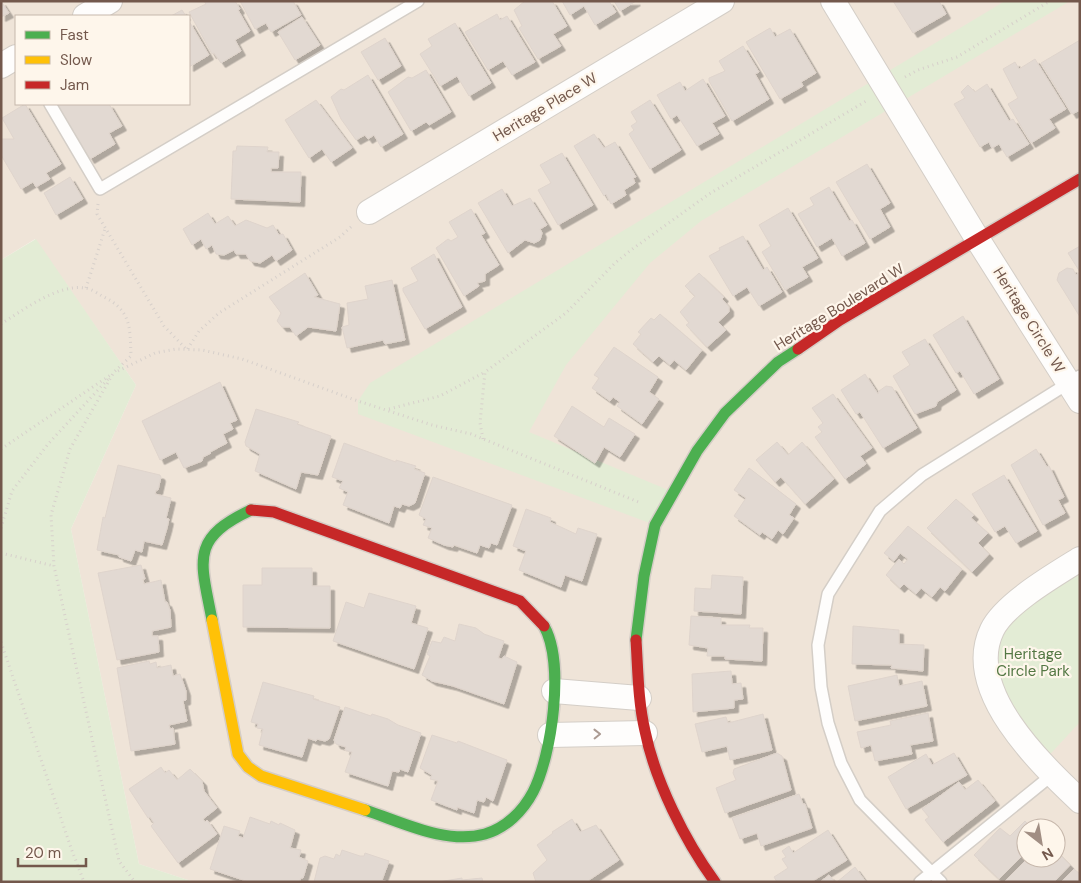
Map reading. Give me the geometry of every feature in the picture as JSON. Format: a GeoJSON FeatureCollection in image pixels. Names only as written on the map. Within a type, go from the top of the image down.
{"type":"FeatureCollection","features":[{"type":"Feature","properties":{"kind":"street"},"geometry":{"type":"LineString","coordinates":[[87,15],[110,1]]}},
{"type":"Feature","properties":{"kind":"street","name":"Heritage Place W"},"geometry":{"type":"LineString","coordinates":[[369,212],[722,1]]}},
{"type":"Feature","properties":{"kind":"street"},"geometry":{"type":"LineString","coordinates":[[833,1],[978,240]]}},
{"type":"Feature","properties":{"kind":"street"},"geometry":{"type":"LineString","coordinates":[[1,66],[15,58]]}},
{"type":"Feature","properties":{"kind":"street","name":"Heritage Boulevard W"},"geometry":{"type":"LineString","coordinates":[[715,882],[698,859],[667,798],[645,733],[639,698],[636,639],[644,576],[654,525],[697,451],[725,413],[778,362],[840,320],[1080,179]]}},
{"type":"Feature","properties":{"kind":"street","name":"Heritage Circle W"},"geometry":{"type":"LineString","coordinates":[[978,240],[1076,387]]}},
{"type":"Feature","properties":{"kind":"street"},"geometry":{"type":"LineString","coordinates":[[251,510],[274,512],[520,601],[534,612],[546,631],[553,648],[554,691],[550,735],[535,788],[522,808],[503,826],[477,837],[453,838],[262,776],[248,767],[238,754],[203,572],[203,552],[211,533],[229,520],[251,510]]}},
{"type":"Feature","properties":{"kind":"street"},"geometry":{"type":"LineString","coordinates":[[1080,559],[1048,579],[1012,606],[992,629],[984,654],[988,679],[1001,708],[1041,764],[1080,801]]}},
{"type":"Feature","properties":{"kind":"street"},"geometry":{"type":"LineString","coordinates":[[554,691],[639,698]]}},
{"type":"Feature","properties":{"kind":"street"},"geometry":{"type":"LineString","coordinates":[[550,735],[645,733]]}},
{"type":"Feature","properties":{"kind":"lane"},"geometry":{"type":"LineString","coordinates":[[51,105],[100,189],[418,1]]}},
{"type":"Feature","properties":{"kind":"lane"},"geometry":{"type":"LineString","coordinates":[[941,882],[860,800],[841,763],[828,723],[820,688],[818,645],[828,594],[880,511],[922,475],[1076,387]]}},
{"type":"Feature","properties":{"kind":"lane"},"geometry":{"type":"LineString","coordinates":[[920,882],[1052,775]]}},
{"type":"Feature","properties":{"kind":"path"},"geometry":{"type":"LineString","coordinates":[[387,409],[440,396],[462,386],[485,372],[566,313],[615,263],[631,250],[709,194],[918,70],[956,57],[1050,1]]}},
{"type":"Feature","properties":{"kind":"path"},"geometry":{"type":"LineString","coordinates":[[100,189],[97,214],[164,326],[187,350]]}},
{"type":"Feature","properties":{"kind":"path"},"geometry":{"type":"LineString","coordinates":[[187,350],[199,330],[218,313],[340,237],[369,212]]}},
{"type":"Feature","properties":{"kind":"path"},"geometry":{"type":"LineString","coordinates":[[86,288],[105,228]]}},
{"type":"Feature","properties":{"kind":"path"},"geometry":{"type":"LineString","coordinates":[[1,324],[31,304],[67,288],[86,288],[117,303],[130,322],[132,356],[114,372],[48,444],[12,490],[1,528]]}},
{"type":"Feature","properties":{"kind":"path"},"geometry":{"type":"LineString","coordinates":[[1,449],[114,372],[155,353],[202,350],[242,359],[358,401],[432,425],[471,434],[662,510]]}},
{"type":"Feature","properties":{"kind":"path"},"geometry":{"type":"LineString","coordinates":[[114,372],[70,448],[51,514],[54,566],[119,861],[136,882]]}},
{"type":"Feature","properties":{"kind":"path"},"geometry":{"type":"LineString","coordinates":[[483,439],[480,423],[485,372]]}},
{"type":"Feature","properties":{"kind":"path"},"geometry":{"type":"LineString","coordinates":[[1,553],[54,566]]}},
{"type":"Feature","properties":{"kind":"path"},"geometry":{"type":"LineString","coordinates":[[1,642],[70,848],[84,882]]}},
{"type":"Feature","properties":{"kind":"shaded area"},"geometry":{"type":"Polygon","coordinates":[[[1,1],[1080,1],[1080,882],[194,882],[139,864],[71,529],[136,385],[35,239],[1,260],[1,1]]]}},
{"type":"Feature","properties":{"kind":"green space"},"geometry":{"type":"Polygon","coordinates":[[[1005,1],[1070,1],[701,221],[650,263],[566,365],[529,432],[673,492],[655,525],[358,414],[358,401],[370,383],[1005,1]]]}},
{"type":"Feature","properties":{"kind":"green space"},"geometry":{"type":"Polygon","coordinates":[[[36,239],[136,385],[71,529],[139,864],[194,882],[1,882],[1,260],[36,239]]]}},
{"type":"Feature","properties":{"kind":"green space","name":"Heritage Circle Park"},"geometry":{"type":"Polygon","coordinates":[[[1080,559],[1080,722],[1041,764],[1001,708],[992,629],[1080,559]]]}},
{"type":"Feature","properties":{"kind":"building"},"geometry":{"type":"Polygon","coordinates":[[[1,1],[9,13],[1,17],[1,1]]]}},
{"type":"Feature","properties":{"kind":"building"},"geometry":{"type":"Polygon","coordinates":[[[204,1],[235,1],[250,31],[235,40],[241,51],[221,63],[214,53],[212,54],[189,12],[206,4],[204,1]]]}},
{"type":"Feature","properties":{"kind":"building"},"geometry":{"type":"Polygon","coordinates":[[[240,1],[293,1],[301,15],[271,32],[266,23],[255,29],[240,1]]]}},
{"type":"Feature","properties":{"kind":"building"},"geometry":{"type":"Polygon","coordinates":[[[525,1],[552,1],[567,26],[553,34],[561,46],[538,59],[519,28],[522,26],[514,10],[525,1]]]}},
{"type":"Feature","properties":{"kind":"building"},"geometry":{"type":"Polygon","coordinates":[[[562,1],[609,1],[616,12],[595,25],[584,6],[570,15],[562,1]]]}},
{"type":"Feature","properties":{"kind":"building"},"geometry":{"type":"Polygon","coordinates":[[[614,1],[636,1],[620,11],[614,1]]]}},
{"type":"Feature","properties":{"kind":"building"},"geometry":{"type":"Polygon","coordinates":[[[893,1],[939,1],[946,14],[913,33],[893,1]]]}},
{"type":"Feature","properties":{"kind":"building"},"geometry":{"type":"Polygon","coordinates":[[[182,10],[185,15],[173,15],[182,10]]]}},
{"type":"Feature","properties":{"kind":"building"},"geometry":{"type":"Polygon","coordinates":[[[497,14],[500,20],[507,16],[535,62],[512,75],[503,61],[488,70],[465,32],[497,14]]]}},
{"type":"Feature","properties":{"kind":"building"},"geometry":{"type":"Polygon","coordinates":[[[302,17],[320,45],[295,60],[278,32],[302,17]]]}},
{"type":"Feature","properties":{"kind":"building"},"geometry":{"type":"Polygon","coordinates":[[[190,23],[209,55],[190,66],[190,23]]]}},
{"type":"Feature","properties":{"kind":"building"},"geometry":{"type":"Polygon","coordinates":[[[455,23],[491,83],[469,96],[457,76],[440,86],[420,54],[432,46],[428,39],[455,23]]]}},
{"type":"Feature","properties":{"kind":"building"},"geometry":{"type":"Polygon","coordinates":[[[770,28],[775,37],[790,29],[816,73],[801,82],[803,86],[780,99],[746,42],[770,28]]]}},
{"type":"Feature","properties":{"kind":"building"},"geometry":{"type":"Polygon","coordinates":[[[385,38],[401,66],[378,80],[361,52],[385,38]]]}},
{"type":"Feature","properties":{"kind":"building"},"geometry":{"type":"Polygon","coordinates":[[[1080,40],[1080,110],[1072,114],[1041,63],[1080,40]]]}},
{"type":"Feature","properties":{"kind":"building"},"geometry":{"type":"Polygon","coordinates":[[[743,46],[759,72],[755,74],[769,99],[732,121],[709,78],[725,71],[719,61],[743,46]]]}},
{"type":"Feature","properties":{"kind":"building"},"geometry":{"type":"Polygon","coordinates":[[[1035,59],[1066,109],[1049,119],[1055,128],[1031,143],[1008,104],[1018,98],[1003,69],[1015,62],[1019,69],[1035,59]]]}},
{"type":"Feature","properties":{"kind":"building"},"geometry":{"type":"Polygon","coordinates":[[[426,70],[451,112],[429,125],[426,122],[411,131],[388,92],[408,77],[412,78],[426,70]]]}},
{"type":"Feature","properties":{"kind":"building"},"geometry":{"type":"Polygon","coordinates":[[[368,75],[403,134],[381,147],[374,135],[368,139],[365,135],[356,140],[341,119],[331,97],[341,89],[344,90],[368,75]]]}},
{"type":"Feature","properties":{"kind":"building"},"geometry":{"type":"Polygon","coordinates":[[[703,79],[725,116],[712,123],[719,134],[697,146],[677,115],[671,119],[657,95],[680,82],[685,91],[703,79]]]}},
{"type":"Feature","properties":{"kind":"building"},"geometry":{"type":"Polygon","coordinates":[[[987,84],[1009,121],[1013,119],[1029,144],[1007,157],[999,144],[992,148],[989,142],[980,147],[954,104],[965,98],[961,92],[968,85],[975,92],[987,84]]]}},
{"type":"Feature","properties":{"kind":"building"},"geometry":{"type":"Polygon","coordinates":[[[316,100],[352,148],[331,162],[322,149],[309,158],[285,120],[316,100]]]}},
{"type":"Feature","properties":{"kind":"building"},"geometry":{"type":"Polygon","coordinates":[[[650,100],[681,150],[650,169],[629,134],[634,130],[631,126],[637,122],[631,112],[650,100]]]}},
{"type":"Feature","properties":{"kind":"building"},"geometry":{"type":"Polygon","coordinates":[[[26,105],[61,164],[46,173],[50,179],[36,187],[33,182],[21,189],[1,155],[1,139],[14,139],[2,118],[26,105]]]}},
{"type":"Feature","properties":{"kind":"building"},"geometry":{"type":"Polygon","coordinates":[[[58,105],[110,105],[122,126],[109,133],[115,144],[90,159],[58,105]]]}},
{"type":"Feature","properties":{"kind":"building"},"geometry":{"type":"Polygon","coordinates":[[[594,134],[604,148],[615,142],[636,177],[633,178],[635,183],[624,190],[626,195],[611,204],[606,194],[604,196],[574,146],[594,134]]]}},
{"type":"Feature","properties":{"kind":"building"},"geometry":{"type":"Polygon","coordinates":[[[237,146],[268,147],[267,152],[279,152],[278,168],[271,168],[271,172],[301,172],[300,202],[231,199],[233,151],[236,151],[237,146]]]}},
{"type":"Feature","properties":{"kind":"building"},"geometry":{"type":"Polygon","coordinates":[[[562,153],[593,205],[558,225],[538,190],[551,183],[540,165],[562,153]]]}},
{"type":"Feature","properties":{"kind":"building"},"geometry":{"type":"Polygon","coordinates":[[[867,164],[890,203],[880,209],[890,227],[870,239],[836,182],[867,164]]]}},
{"type":"Feature","properties":{"kind":"building"},"geometry":{"type":"Polygon","coordinates":[[[70,177],[83,199],[56,215],[44,193],[70,177]]]}},
{"type":"Feature","properties":{"kind":"building"},"geometry":{"type":"Polygon","coordinates":[[[829,187],[849,221],[852,220],[865,243],[842,256],[832,238],[817,247],[798,214],[814,205],[810,198],[829,187]]]}},
{"type":"Feature","properties":{"kind":"building"},"geometry":{"type":"Polygon","coordinates":[[[502,189],[512,206],[530,198],[547,225],[540,229],[542,233],[540,240],[534,243],[525,240],[508,253],[478,203],[502,189]]]}},
{"type":"Feature","properties":{"kind":"building"},"geometry":{"type":"Polygon","coordinates":[[[788,208],[818,258],[802,267],[808,277],[785,290],[762,252],[771,246],[759,225],[788,208]]]}},
{"type":"Feature","properties":{"kind":"building"},"geometry":{"type":"Polygon","coordinates":[[[471,209],[485,233],[481,235],[499,265],[485,274],[485,281],[477,283],[479,286],[464,296],[436,248],[448,239],[451,241],[458,237],[449,222],[471,209]]]}},
{"type":"Feature","properties":{"kind":"building"},"geometry":{"type":"Polygon","coordinates":[[[208,213],[215,224],[228,216],[235,226],[246,220],[267,228],[273,225],[279,235],[283,234],[292,250],[276,261],[272,255],[260,263],[250,261],[246,254],[236,254],[234,250],[224,255],[216,254],[212,245],[206,249],[201,239],[192,245],[183,229],[208,213]]]}},
{"type":"Feature","properties":{"kind":"building"},"geometry":{"type":"Polygon","coordinates":[[[743,236],[763,270],[767,267],[782,292],[759,306],[747,287],[733,296],[709,256],[720,250],[719,248],[743,236]]]}},
{"type":"Feature","properties":{"kind":"building"},"geometry":{"type":"Polygon","coordinates":[[[1080,246],[1080,272],[1068,253],[1080,246]]]}},
{"type":"Feature","properties":{"kind":"building"},"geometry":{"type":"Polygon","coordinates":[[[434,254],[462,307],[425,329],[403,288],[418,281],[411,268],[434,254]]]}},
{"type":"Feature","properties":{"kind":"building"},"geometry":{"type":"Polygon","coordinates":[[[1067,268],[1073,269],[1076,275],[1080,272],[1080,317],[1057,280],[1059,273],[1067,268]]]}},
{"type":"Feature","properties":{"kind":"building"},"geometry":{"type":"Polygon","coordinates":[[[305,273],[318,295],[314,297],[340,304],[336,331],[308,327],[296,336],[290,327],[282,327],[277,321],[281,313],[269,297],[305,273]]]}},
{"type":"Feature","properties":{"kind":"building"},"geometry":{"type":"Polygon","coordinates":[[[699,273],[724,297],[722,299],[729,307],[729,312],[718,322],[726,330],[707,347],[686,325],[689,323],[680,312],[695,296],[685,286],[699,273]]]}},
{"type":"Feature","properties":{"kind":"building"},"geometry":{"type":"Polygon","coordinates":[[[392,280],[405,340],[385,344],[383,340],[347,348],[342,327],[349,325],[347,303],[368,299],[365,286],[392,280]]]}},
{"type":"Feature","properties":{"kind":"building"},"geometry":{"type":"Polygon","coordinates":[[[660,314],[702,350],[686,370],[674,360],[670,365],[659,356],[653,362],[633,344],[641,334],[638,332],[651,318],[654,320],[660,314]]]}},
{"type":"Feature","properties":{"kind":"building"},"geometry":{"type":"Polygon","coordinates":[[[963,316],[999,379],[974,394],[960,371],[956,373],[933,335],[963,316]]]}},
{"type":"Feature","properties":{"kind":"building"},"geometry":{"type":"Polygon","coordinates":[[[925,339],[956,390],[937,402],[936,406],[915,414],[893,376],[910,365],[902,352],[925,339]]]}},
{"type":"Feature","properties":{"kind":"building"},"geometry":{"type":"Polygon","coordinates":[[[614,347],[658,377],[649,392],[659,399],[642,424],[617,406],[620,402],[613,397],[610,401],[592,388],[599,378],[594,375],[614,347]]]}},
{"type":"Feature","properties":{"kind":"building"},"geometry":{"type":"Polygon","coordinates":[[[865,374],[878,394],[886,386],[892,387],[917,428],[883,448],[860,412],[856,414],[841,390],[865,374]]]}},
{"type":"Feature","properties":{"kind":"building"},"geometry":{"type":"Polygon","coordinates":[[[220,382],[237,420],[230,423],[233,429],[223,434],[227,443],[203,457],[202,461],[184,468],[176,452],[160,460],[142,421],[220,382]]]}},
{"type":"Feature","properties":{"kind":"building"},"geometry":{"type":"Polygon","coordinates":[[[833,394],[872,448],[860,456],[866,464],[845,479],[815,437],[822,432],[818,427],[823,423],[812,408],[833,394]]]}},
{"type":"Feature","properties":{"kind":"building"},"geometry":{"type":"Polygon","coordinates":[[[572,406],[604,427],[609,418],[635,434],[620,457],[604,447],[595,463],[554,436],[572,406]]]}},
{"type":"Feature","properties":{"kind":"building"},"geometry":{"type":"Polygon","coordinates":[[[256,409],[299,422],[297,424],[331,436],[318,475],[301,472],[296,489],[255,471],[260,454],[246,446],[245,442],[256,409]]]}},
{"type":"Feature","properties":{"kind":"building"},"geometry":{"type":"Polygon","coordinates":[[[777,442],[788,455],[802,442],[834,479],[805,504],[781,477],[775,482],[756,460],[777,442]]]}},
{"type":"Feature","properties":{"kind":"building"},"geometry":{"type":"Polygon","coordinates":[[[344,443],[396,462],[396,460],[416,466],[414,469],[425,473],[415,503],[409,506],[402,504],[400,508],[394,506],[389,523],[343,505],[348,492],[339,488],[343,481],[332,477],[344,443]]]}},
{"type":"Feature","properties":{"kind":"building"},"geometry":{"type":"Polygon","coordinates":[[[1036,449],[1047,467],[1049,466],[1064,497],[1058,500],[1065,513],[1043,525],[1011,465],[1036,449]]]}},
{"type":"Feature","properties":{"kind":"building"},"geometry":{"type":"Polygon","coordinates":[[[118,465],[160,475],[158,490],[156,490],[155,494],[171,498],[166,518],[169,519],[162,545],[144,541],[142,552],[135,550],[131,561],[119,557],[119,555],[97,550],[103,517],[105,518],[118,465]]]}},
{"type":"Feature","properties":{"kind":"building"},"geometry":{"type":"Polygon","coordinates":[[[749,468],[796,504],[789,515],[794,518],[783,534],[778,530],[772,539],[762,532],[760,535],[734,516],[746,498],[734,490],[749,468]]]}},
{"type":"Feature","properties":{"kind":"building"},"geometry":{"type":"Polygon","coordinates":[[[1004,475],[1037,531],[1016,543],[1005,526],[995,532],[972,494],[1004,475]]]}},
{"type":"Feature","properties":{"kind":"building"},"geometry":{"type":"Polygon","coordinates":[[[433,477],[512,505],[497,545],[491,543],[489,548],[480,545],[477,553],[454,545],[453,547],[444,545],[428,538],[432,528],[423,525],[426,519],[419,515],[433,477]]]}},
{"type":"Feature","properties":{"kind":"building"},"geometry":{"type":"Polygon","coordinates":[[[956,499],[974,515],[971,518],[988,533],[978,543],[989,554],[972,572],[927,528],[956,499]]]}},
{"type":"Feature","properties":{"kind":"building"},"geometry":{"type":"Polygon","coordinates":[[[526,509],[551,518],[550,522],[576,534],[578,528],[597,534],[582,581],[565,575],[561,587],[519,570],[526,551],[513,546],[526,509]]]}},
{"type":"Feature","properties":{"kind":"building"},"geometry":{"type":"Polygon","coordinates":[[[908,526],[962,569],[945,591],[940,587],[932,597],[921,588],[916,594],[904,584],[900,588],[886,575],[899,559],[904,564],[908,559],[900,553],[894,561],[884,553],[908,526]]]}},
{"type":"Feature","properties":{"kind":"building"},"geometry":{"type":"Polygon","coordinates":[[[141,565],[145,579],[143,579],[144,584],[161,580],[165,602],[167,602],[170,610],[171,627],[152,631],[152,636],[158,636],[159,652],[117,660],[98,573],[141,565]]]}},
{"type":"Feature","properties":{"kind":"building"},"geometry":{"type":"Polygon","coordinates":[[[262,568],[312,568],[312,586],[330,586],[330,628],[243,627],[243,585],[262,585],[262,568]]]}},
{"type":"Feature","properties":{"kind":"building"},"geometry":{"type":"Polygon","coordinates":[[[712,575],[743,577],[741,614],[694,611],[695,588],[711,589],[712,575]]]}},
{"type":"Feature","properties":{"kind":"building"},"geometry":{"type":"Polygon","coordinates":[[[369,593],[416,606],[411,623],[428,628],[414,669],[333,641],[346,602],[364,608],[369,593]]]}},
{"type":"Feature","properties":{"kind":"building"},"geometry":{"type":"Polygon","coordinates":[[[691,616],[721,618],[721,625],[750,625],[749,628],[763,628],[762,661],[725,659],[725,656],[707,656],[708,648],[689,645],[691,616]]]}},
{"type":"Feature","properties":{"kind":"building"},"geometry":{"type":"Polygon","coordinates":[[[459,624],[476,628],[484,634],[504,641],[498,658],[502,659],[504,656],[517,662],[504,704],[453,686],[432,681],[422,675],[430,656],[427,654],[432,641],[441,643],[444,637],[455,641],[459,624]]]}},
{"type":"Feature","properties":{"kind":"building"},"geometry":{"type":"Polygon","coordinates":[[[853,626],[899,630],[899,644],[924,645],[923,671],[891,668],[892,665],[852,664],[853,626]]]}},
{"type":"Feature","properties":{"kind":"building"},"geometry":{"type":"Polygon","coordinates":[[[149,661],[150,664],[156,662],[157,668],[171,665],[173,676],[180,674],[186,691],[186,700],[183,701],[187,721],[169,725],[170,729],[173,728],[175,744],[131,751],[117,668],[149,661]]]}},
{"type":"Feature","properties":{"kind":"building"},"geometry":{"type":"Polygon","coordinates":[[[731,671],[732,684],[741,683],[743,699],[734,700],[734,708],[693,712],[692,674],[731,671]]]}},
{"type":"Feature","properties":{"kind":"building"},"geometry":{"type":"Polygon","coordinates":[[[897,675],[899,686],[922,681],[927,706],[855,721],[848,686],[897,675]]]}},
{"type":"Feature","properties":{"kind":"building"},"geometry":{"type":"Polygon","coordinates":[[[263,682],[314,696],[313,699],[340,707],[329,739],[325,741],[317,739],[316,741],[308,738],[302,757],[259,745],[263,729],[257,728],[258,724],[251,722],[263,682]]]}},
{"type":"Feature","properties":{"kind":"building"},"geometry":{"type":"Polygon","coordinates":[[[345,707],[371,716],[372,714],[388,719],[398,725],[421,733],[408,772],[400,769],[399,772],[392,771],[388,786],[345,772],[352,752],[345,750],[346,747],[336,744],[334,740],[345,707]]]}},
{"type":"Feature","properties":{"kind":"building"},"geometry":{"type":"Polygon","coordinates":[[[928,713],[933,741],[910,745],[912,754],[875,761],[871,745],[861,748],[857,732],[891,725],[890,721],[928,713]]]}},
{"type":"Feature","properties":{"kind":"building"},"geometry":{"type":"Polygon","coordinates":[[[763,714],[772,750],[730,760],[727,746],[702,752],[695,724],[726,717],[728,723],[763,714]]]}},
{"type":"Feature","properties":{"kind":"building"},"geometry":{"type":"Polygon","coordinates":[[[432,735],[457,743],[458,741],[507,760],[493,801],[486,797],[484,802],[477,800],[474,813],[457,807],[457,810],[431,800],[438,781],[430,779],[432,775],[420,768],[432,735]]]}},
{"type":"Feature","properties":{"kind":"building"},"geometry":{"type":"Polygon","coordinates":[[[777,753],[782,756],[791,790],[725,813],[716,788],[736,780],[733,773],[734,769],[777,753]]]}},
{"type":"Feature","properties":{"kind":"building"},"geometry":{"type":"Polygon","coordinates":[[[954,753],[967,775],[906,809],[888,777],[926,754],[932,765],[954,753]]]}},
{"type":"Feature","properties":{"kind":"building"},"geometry":{"type":"Polygon","coordinates":[[[161,767],[165,773],[169,770],[177,780],[190,769],[202,781],[204,791],[217,808],[203,819],[205,822],[207,820],[217,834],[178,863],[151,826],[154,823],[150,817],[148,818],[129,789],[161,767]]]}},
{"type":"Feature","properties":{"kind":"building"},"geometry":{"type":"Polygon","coordinates":[[[978,780],[995,801],[943,842],[925,820],[929,817],[922,809],[959,782],[965,790],[978,780]]]}},
{"type":"Feature","properties":{"kind":"building"},"geometry":{"type":"Polygon","coordinates":[[[799,794],[803,804],[805,804],[812,828],[761,846],[757,833],[740,839],[732,818],[799,794]]]}},
{"type":"Feature","properties":{"kind":"building"},"geometry":{"type":"Polygon","coordinates":[[[250,817],[270,824],[271,821],[279,825],[280,823],[295,830],[290,848],[301,850],[299,857],[308,861],[303,878],[299,882],[249,882],[210,869],[224,826],[240,831],[238,836],[243,838],[250,817]]]}},
{"type":"Feature","properties":{"kind":"building"},"geometry":{"type":"Polygon","coordinates":[[[572,819],[580,832],[596,825],[619,860],[589,880],[589,882],[536,882],[533,873],[547,860],[537,845],[572,819]]]}},
{"type":"Feature","properties":{"kind":"building"},"geometry":{"type":"Polygon","coordinates":[[[1000,828],[1010,836],[1016,830],[1016,862],[999,879],[974,855],[1000,828]]]}},
{"type":"Feature","properties":{"kind":"building"},"geometry":{"type":"Polygon","coordinates":[[[828,830],[847,860],[811,882],[777,882],[774,877],[788,868],[782,859],[786,857],[782,851],[789,846],[793,853],[828,830]]]}},
{"type":"Feature","properties":{"kind":"building"},"geometry":{"type":"Polygon","coordinates":[[[342,850],[360,856],[364,856],[365,853],[389,861],[382,880],[387,882],[314,882],[320,858],[325,856],[334,859],[336,854],[340,856],[342,850]]]}},
{"type":"Feature","properties":{"kind":"building"},"geometry":{"type":"Polygon","coordinates":[[[1066,861],[1070,865],[1054,882],[1005,881],[1018,868],[1066,868],[1066,861]]]}},
{"type":"Feature","properties":{"kind":"building"},"geometry":{"type":"Polygon","coordinates":[[[855,867],[866,882],[837,882],[855,867]]]}},
{"type":"Feature","properties":{"kind":"building"},"geometry":{"type":"Polygon","coordinates":[[[1074,869],[1080,874],[1080,882],[1061,882],[1074,869]]]}},
{"type":"Feature","properties":{"kind":"building"},"geometry":{"type":"Polygon","coordinates":[[[829,875],[835,882],[820,882],[829,875]]]}},
{"type":"Feature","properties":{"kind":"building"},"geometry":{"type":"Polygon","coordinates":[[[462,878],[462,880],[482,878],[483,882],[438,882],[462,878]]]}},
{"type":"Feature","properties":{"kind":"traffic: fast"},"geometry":{"type":"LineString","coordinates":[[636,640],[644,576],[655,525],[697,451],[725,413],[778,362],[798,349]]}},
{"type":"Feature","properties":{"kind":"traffic: fast"},"geometry":{"type":"LineString","coordinates":[[212,620],[203,567],[204,554],[209,542],[217,531],[251,510]]}},
{"type":"Feature","properties":{"kind":"traffic: fast"},"geometry":{"type":"LineString","coordinates":[[365,810],[424,831],[455,837],[470,837],[493,831],[507,823],[519,812],[533,792],[540,776],[546,756],[554,709],[554,662],[544,626]]}},
{"type":"Feature","properties":{"kind":"traffic: slow"},"geometry":{"type":"LineString","coordinates":[[212,620],[238,754],[248,767],[261,776],[365,810]]}},
{"type":"Feature","properties":{"kind":"traffic: jam"},"geometry":{"type":"LineString","coordinates":[[798,349],[840,320],[1080,179]]}},
{"type":"Feature","properties":{"kind":"traffic: jam"},"geometry":{"type":"LineString","coordinates":[[251,510],[274,512],[520,601],[544,626]]}},
{"type":"Feature","properties":{"kind":"traffic: jam"},"geometry":{"type":"LineString","coordinates":[[636,640],[641,708],[645,731],[656,770],[682,829],[715,882]]}}]}
